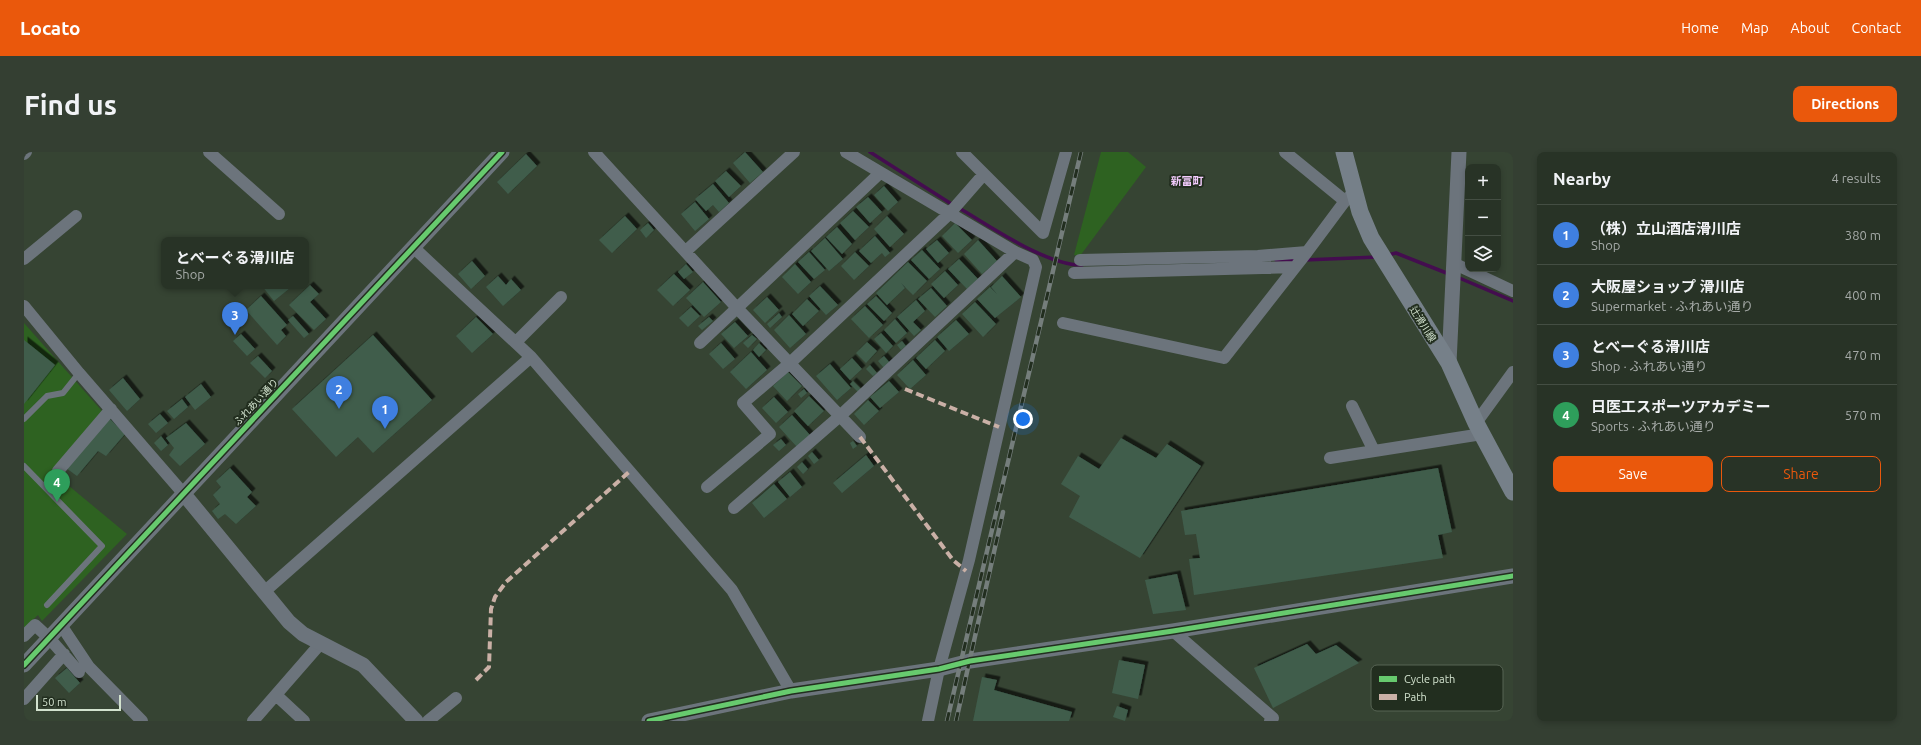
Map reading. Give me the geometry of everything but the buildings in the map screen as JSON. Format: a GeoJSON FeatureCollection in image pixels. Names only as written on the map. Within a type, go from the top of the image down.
{"type":"FeatureCollection","features":[{"type":"Feature","properties":{"kind":"main road","name":"辻滑川線"},"geometry":{"type":"LineString","coordinates":[[1344,152],[1350,196],[1360,212],[1371,238],[1449,363],[1479,428],[1513,492]]}},
{"type":"Feature","properties":{"kind":"street"},"geometry":{"type":"LineString","coordinates":[[209,152],[279,214]]}},
{"type":"Feature","properties":{"kind":"street","name":"ふれあい通り"},"geometry":{"type":"LineString","coordinates":[[24,665],[502,152]]}},
{"type":"Feature","properties":{"kind":"street"},"geometry":{"type":"LineString","coordinates":[[594,152],[737,308],[860,437]]}},
{"type":"Feature","properties":{"kind":"street"},"geometry":{"type":"LineString","coordinates":[[686,251],[794,152]]}},
{"type":"Feature","properties":{"kind":"street"},"geometry":{"type":"LineString","coordinates":[[846,152],[948,214],[1032,260],[1036,266],[969,560],[939,669],[928,721]]}},
{"type":"Feature","properties":{"kind":"street"},"geometry":{"type":"LineString","coordinates":[[962,152],[1043,233],[1066,152]]}},
{"type":"Feature","properties":{"kind":"street"},"geometry":{"type":"LineString","coordinates":[[1063,323],[1224,358],[1350,196],[1284,152]]}},
{"type":"Feature","properties":{"kind":"street"},"geometry":{"type":"LineString","coordinates":[[1449,363],[1459,152]]}},
{"type":"Feature","properties":{"kind":"street"},"geometry":{"type":"LineString","coordinates":[[700,343],[880,173]]}},
{"type":"Feature","properties":{"kind":"street"},"geometry":{"type":"LineString","coordinates":[[708,487],[770,434],[743,403],[790,362],[948,214],[984,174]]}},
{"type":"Feature","properties":{"kind":"street"},"geometry":{"type":"LineString","coordinates":[[24,259],[76,216]]}},
{"type":"Feature","properties":{"kind":"street"},"geometry":{"type":"LineString","coordinates":[[413,247],[531,357],[732,590],[791,692]]}},
{"type":"Feature","properties":{"kind":"street"},"geometry":{"type":"LineString","coordinates":[[734,508],[840,416],[1015,252]]}},
{"type":"Feature","properties":{"kind":"street"},"geometry":{"type":"LineString","coordinates":[[1080,260],[1258,256],[1307,252]]}},
{"type":"Feature","properties":{"kind":"street"},"geometry":{"type":"LineString","coordinates":[[1453,263],[1513,291]]}},
{"type":"Feature","properties":{"kind":"street"},"geometry":{"type":"LineString","coordinates":[[1074,273],[1296,267]]}},
{"type":"Feature","properties":{"kind":"street"},"geometry":{"type":"LineString","coordinates":[[516,342],[562,296]]}},
{"type":"Feature","properties":{"kind":"street"},"geometry":{"type":"LineString","coordinates":[[24,306],[79,373],[183,493],[289,622],[304,634],[363,665],[416,721]]}},
{"type":"Feature","properties":{"kind":"street"},"geometry":{"type":"LineString","coordinates":[[264,592],[531,357]]}},
{"type":"Feature","properties":{"kind":"street"},"geometry":{"type":"LineString","coordinates":[[1330,458],[1374,451],[1479,428],[1513,372]]}},
{"type":"Feature","properties":{"kind":"street"},"geometry":{"type":"LineString","coordinates":[[1352,406],[1374,451]]}},
{"type":"Feature","properties":{"kind":"street"},"geometry":{"type":"LineString","coordinates":[[58,471],[111,409]]}},
{"type":"Feature","properties":{"kind":"street"},"geometry":{"type":"LineString","coordinates":[[650,721],[791,692],[939,669],[970,661],[1173,631],[1513,576]]}},
{"type":"Feature","properties":{"kind":"street"},"geometry":{"type":"LineString","coordinates":[[24,636],[35,625],[64,654],[79,672]]}},
{"type":"Feature","properties":{"kind":"street"},"geometry":{"type":"LineString","coordinates":[[61,625],[89,666],[142,721]]}},
{"type":"Feature","properties":{"kind":"street"},"geometry":{"type":"LineString","coordinates":[[1173,631],[1273,718],[1270,721]]}},
{"type":"Feature","properties":{"kind":"street"},"geometry":{"type":"LineString","coordinates":[[253,721],[321,643]]}},
{"type":"Feature","properties":{"kind":"street"},"geometry":{"type":"LineString","coordinates":[[24,699],[64,654]]}},
{"type":"Feature","properties":{"kind":"street"},"geometry":{"type":"LineString","coordinates":[[276,695],[304,721]]}},
{"type":"Feature","properties":{"kind":"street"},"geometry":{"type":"LineString","coordinates":[[428,721],[456,698]]}},
{"type":"Feature","properties":{"kind":"lane"},"geometry":{"type":"LineString","coordinates":[[24,419],[47,396],[63,393],[79,373]]}},
{"type":"Feature","properties":{"kind":"lane"},"geometry":{"type":"LineString","coordinates":[[24,466],[102,546],[47,605]]}},
{"type":"Feature","properties":{"kind":"green space"},"geometry":{"type":"Polygon","coordinates":[[[1101,152],[1128,152],[1146,167],[1080,256],[1074,255],[1101,152]]]}},
{"type":"Feature","properties":{"kind":"green space"},"geometry":{"type":"Polygon","coordinates":[[[24,323],[102,411],[51,471],[127,534],[42,621],[38,615],[24,628],[24,323]]]}},
{"type":"Feature","properties":{"kind":"waterway"},"geometry":{"type":"LineString","coordinates":[[870,152],[953,205]]}},
{"type":"Feature","properties":{"kind":"waterway"},"geometry":{"type":"LineString","coordinates":[[959,208],[1019,244],[1036,252],[1068,264],[1082,265]]}},
{"type":"Feature","properties":{"kind":"waterway"},"geometry":{"type":"LineString","coordinates":[[1388,255],[1396,253],[1449,274]]}},
{"type":"Feature","properties":{"kind":"waterway"},"geometry":{"type":"LineString","coordinates":[[1304,260],[1378,257]]}},
{"type":"Feature","properties":{"kind":"waterway"},"geometry":{"type":"LineString","coordinates":[[1276,260],[1298,260]]}},
{"type":"Feature","properties":{"kind":"waterway"},"geometry":{"type":"LineString","coordinates":[[1457,277],[1513,301]]}},
{"type":"Feature","properties":{"kind":"railway"},"geometry":{"type":"LineString","coordinates":[[947,721],[1081,152]]}},
{"type":"Feature","properties":{"kind":"railway"},"geometry":{"type":"LineString","coordinates":[[956,721],[1003,512]]}},
{"type":"Feature","properties":{"kind":"marked path"},"geometry":{"type":"LineString","coordinates":[[905,389],[999,427]]}},
{"type":"Feature","properties":{"kind":"marked path"},"geometry":{"type":"LineString","coordinates":[[860,437],[953,560],[966,571]]}},
{"type":"Feature","properties":{"kind":"marked path"},"geometry":{"type":"LineString","coordinates":[[476,680],[489,667],[491,609],[495,597],[506,582],[630,471]]}},
{"type":"Feature","properties":{"kind":"cycle path"},"geometry":{"type":"LineString","coordinates":[[24,665],[502,152]]}},
{"type":"Feature","properties":{"kind":"cycle path"},"geometry":{"type":"LineString","coordinates":[[649,721],[791,691],[939,669],[970,661],[1173,631],[1513,576]]}},
{"type":"Feature","properties":{"kind":"place","name":"とべーぐる滑川店"},"geometry":{"type":"Point","coordinates":[235,335]}},
{"type":"Feature","properties":{"kind":"place","name":"大阪屋ショップ 滑川店"},"geometry":{"type":"Point","coordinates":[339,409]}},
{"type":"Feature","properties":{"kind":"place","name":"（株）立山酒店滑川店"},"geometry":{"type":"Point","coordinates":[385,429]}},
{"type":"Feature","properties":{"kind":"place","name":"日医工スポーツアカデミー"},"geometry":{"type":"Point","coordinates":[57,502]}},
{"type":"Feature","properties":{"kind":"district","name":"新富町"},"geometry":{"type":"Point","coordinates":[1187,181]}}]}
